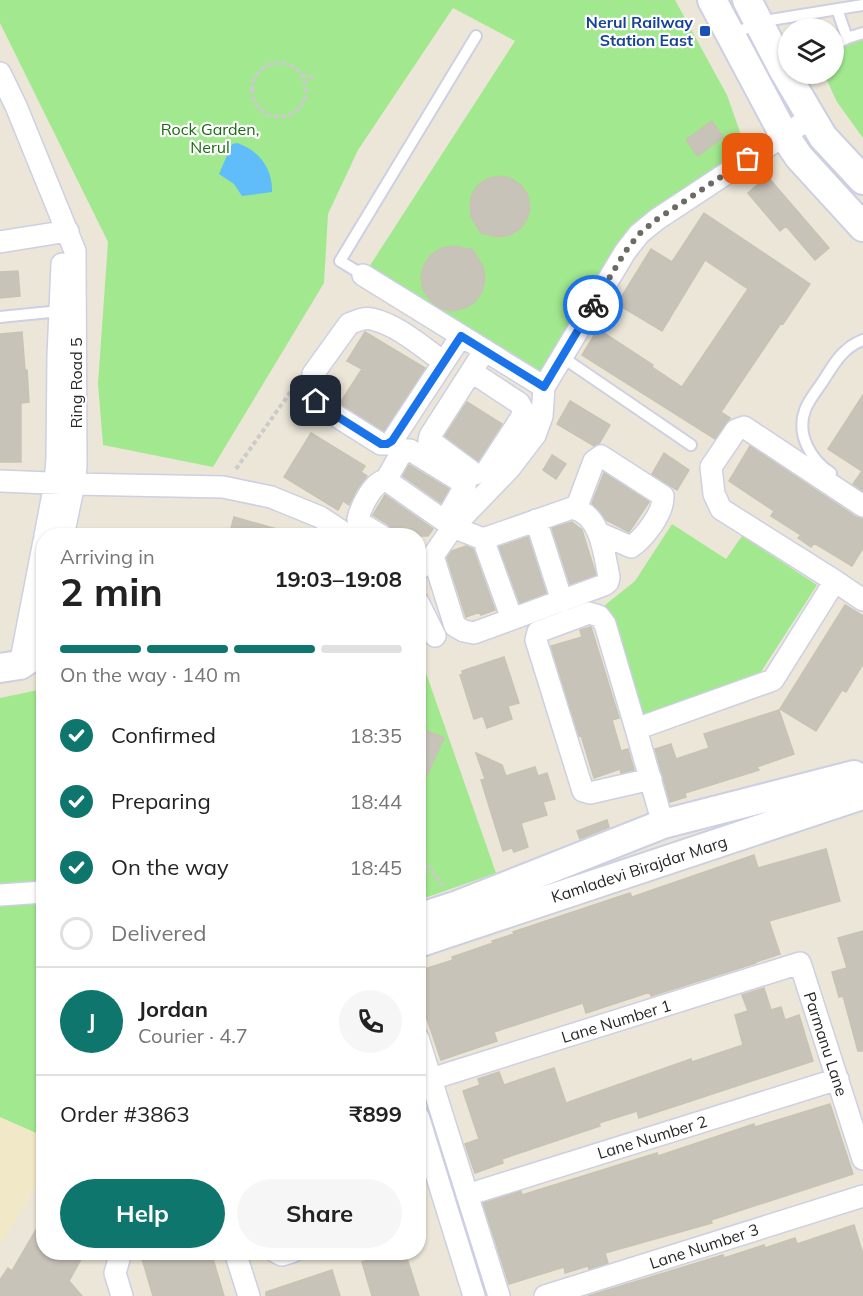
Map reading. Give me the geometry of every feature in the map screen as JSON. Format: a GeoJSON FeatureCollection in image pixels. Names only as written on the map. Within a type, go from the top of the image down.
{"type":"FeatureCollection","features":[{"type":"Feature","properties":{"kind":"street"},"geometry":{"type":"LineString","coordinates":[[712,0],[731,37],[812,117],[823,137],[863,180]]}},
{"type":"Feature","properties":{"kind":"street"},"geometry":{"type":"LineString","coordinates":[[752,11],[774,77],[784,135],[799,157],[863,227]]}},
{"type":"Feature","properties":{"kind":"street","name":"Ring Road 5"},"geometry":{"type":"LineString","coordinates":[[0,73],[75,251],[68,310],[76,466],[65,484],[48,528]]}},
{"type":"Feature","properties":{"kind":"street"},"geometry":{"type":"LineString","coordinates":[[449,524],[509,469],[535,435],[542,416],[544,387],[625,252],[639,234],[656,220],[812,117]]}},
{"type":"Feature","properties":{"kind":"street"},"geometry":{"type":"LineString","coordinates":[[0,242],[68,231]]}},
{"type":"Feature","properties":{"kind":"street"},"geometry":{"type":"LineString","coordinates":[[363,275],[544,387]]}},
{"type":"Feature","properties":{"kind":"street"},"geometry":{"type":"LineString","coordinates":[[444,362],[396,330],[370,318],[363,319],[349,324],[313,374],[314,394],[319,405],[381,444],[387,444],[392,441],[444,362],[461,336]]}},
{"type":"Feature","properties":{"kind":"street"},"geometry":{"type":"LineString","coordinates":[[348,345],[363,319]]}},
{"type":"Feature","properties":{"kind":"street"},"geometry":{"type":"LineString","coordinates":[[471,372],[519,403],[523,410],[523,415],[480,473],[429,440],[430,436],[485,350]]}},
{"type":"Feature","properties":{"kind":"street"},"geometry":{"type":"LineString","coordinates":[[863,506],[744,427],[736,430],[711,467],[714,495],[721,509],[863,600]]}},
{"type":"Feature","properties":{"kind":"street"},"geometry":{"type":"LineString","coordinates":[[386,480],[399,457],[405,450],[410,450],[465,486],[449,524],[426,558]]}},
{"type":"Feature","properties":{"kind":"street"},"geometry":{"type":"LineString","coordinates":[[576,509],[594,461],[601,456],[663,496],[663,502],[650,529],[631,547],[599,533]]}},
{"type":"Feature","properties":{"kind":"street"},"geometry":{"type":"LineString","coordinates":[[369,528],[358,519],[360,513],[375,486],[380,481],[386,480],[449,524],[483,539],[572,508],[580,510],[589,518],[599,533],[609,577],[608,582],[474,633],[455,626],[426,565]]}},
{"type":"Feature","properties":{"kind":"street"},"geometry":{"type":"LineString","coordinates":[[0,481],[223,486],[271,497],[320,517],[337,528]]}},
{"type":"Feature","properties":{"kind":"street","name":"Ring Road 5"},"geometry":{"type":"LineString","coordinates":[[63,528],[65,484]]}},
{"type":"Feature","properties":{"kind":"street"},"geometry":{"type":"LineString","coordinates":[[536,520],[562,601]]}},
{"type":"Feature","properties":{"kind":"street"},"geometry":{"type":"LineString","coordinates":[[483,539],[512,619]]}},
{"type":"Feature","properties":{"kind":"street"},"geometry":{"type":"LineString","coordinates":[[636,729],[773,680],[835,581]]}},
{"type":"Feature","properties":{"kind":"street"},"geometry":{"type":"LineString","coordinates":[[651,779],[590,793],[583,790],[536,640],[538,632],[589,613],[599,616],[605,624],[651,779],[663,824]]}},
{"type":"Feature","properties":{"kind":"street"},"geometry":{"type":"LineString","coordinates":[[426,618],[435,636]]}},
{"type":"Feature","properties":{"kind":"street"},"geometry":{"type":"LineString","coordinates":[[32,664],[36,623]]}},
{"type":"Feature","properties":{"kind":"street","name":"Kamladevi Birajdar Marg"},"geometry":{"type":"LineString","coordinates":[[426,916],[458,906],[663,824],[860,783]]}},
{"type":"Feature","properties":{"kind":"street","name":"Kamladevi Birajdar Marg"},"geometry":{"type":"LineString","coordinates":[[426,940],[860,783]]}},
{"type":"Feature","properties":{"kind":"street"},"geometry":{"type":"LineString","coordinates":[[0,895],[36,893]]}},
{"type":"Feature","properties":{"kind":"street","name":"Parmanu Lane"},"geometry":{"type":"LineString","coordinates":[[800,963],[863,1159]]}},
{"type":"Feature","properties":{"kind":"street","name":"Lane Number 1"},"geometry":{"type":"LineString","coordinates":[[431,1079],[800,963]]}},
{"type":"Feature","properties":{"kind":"street"},"geometry":{"type":"LineString","coordinates":[[426,1063],[499,1296]]}},
{"type":"Feature","properties":{"kind":"street","name":"Lane Number 2"},"geometry":{"type":"LineString","coordinates":[[467,1195],[838,1079]]}},
{"type":"Feature","properties":{"kind":"street"},"geometry":{"type":"LineString","coordinates":[[426,1142],[474,1296]]}},
{"type":"Feature","properties":{"kind":"street","name":"Lane Number 3"},"geometry":{"type":"LineString","coordinates":[[546,1296],[863,1196]]}},
{"type":"Feature","properties":{"kind":"street"},"geometry":{"type":"LineString","coordinates":[[118,1260],[115,1273],[122,1296]]}},
{"type":"Feature","properties":{"kind":"street"},"geometry":{"type":"LineString","coordinates":[[238,1260],[249,1296]]}},
{"type":"Feature","properties":{"kind":"lane"},"geometry":{"type":"LineString","coordinates":[[731,37],[752,11],[837,9],[849,3],[863,5]]}},
{"type":"Feature","properties":{"kind":"lane"},"geometry":{"type":"LineString","coordinates":[[837,9],[847,38]]}},
{"type":"Feature","properties":{"kind":"lane"},"geometry":{"type":"LineString","coordinates":[[844,40],[863,33]]}},
{"type":"Feature","properties":{"kind":"lane"},"geometry":{"type":"LineString","coordinates":[[363,275],[340,261],[476,36]]}},
{"type":"Feature","properties":{"kind":"lane"},"geometry":{"type":"LineString","coordinates":[[0,316],[68,310]]}},
{"type":"Feature","properties":{"kind":"lane"},"geometry":{"type":"LineString","coordinates":[[863,340],[841,354],[805,409],[802,423],[804,441],[822,467],[863,494]]}},
{"type":"Feature","properties":{"kind":"lane"},"geometry":{"type":"LineString","coordinates":[[562,357],[691,446]]}},
{"type":"Feature","properties":{"kind":"path"},"geometry":{"type":"LineString","coordinates":[[302,75],[306,84],[304,102],[291,115],[282,118],[273,117],[257,108],[251,91],[252,82],[262,68],[280,62],[296,68],[302,75],[314,78]]}},
{"type":"Feature","properties":{"kind":"path"},"geometry":{"type":"LineString","coordinates":[[426,864],[458,906]]}},
{"type":"Feature","properties":{"kind":"shaded area"},"geometry":{"type":"Polygon","coordinates":[[[0,1117],[36,1133],[36,1187],[0,1246],[0,1117]]]}},
{"type":"Feature","properties":{"kind":"green space","name":"Rock Garden, Nerul"},"geometry":{"type":"Polygon","coordinates":[[[0,0],[675,0],[727,95],[746,149],[636,223],[618,247],[542,376],[369,267],[515,41],[453,8],[358,150],[328,214],[324,283],[213,467],[103,445],[98,384],[108,242],[0,23],[0,0]]]}},
{"type":"Feature","properties":{"kind":"green space"},"geometry":{"type":"Polygon","coordinates":[[[863,39],[863,138],[837,102],[829,84],[844,84],[844,46],[854,40],[863,39]]]}},
{"type":"Feature","properties":{"kind":"green space"},"geometry":{"type":"Polygon","coordinates":[[[672,524],[726,559],[742,536],[817,585],[757,678],[643,717],[605,605],[635,581],[672,524]]]}},
{"type":"Feature","properties":{"kind":"green space"},"geometry":{"type":"Polygon","coordinates":[[[426,673],[496,873],[426,898],[426,673]]]}},
{"type":"Feature","properties":{"kind":"green space"},"geometry":{"type":"Polygon","coordinates":[[[36,690],[36,881],[0,884],[0,698],[36,690]]]}},
{"type":"Feature","properties":{"kind":"green space"},"geometry":{"type":"Polygon","coordinates":[[[36,904],[36,1133],[0,1117],[0,906],[36,904]]]}},
{"type":"Feature","properties":{"kind":"water"},"geometry":{"type":"Polygon","coordinates":[[[237,143],[252,150],[263,162],[270,176],[272,192],[242,196],[234,184],[219,174],[232,144],[237,143]]]}},
{"type":"Feature","properties":{"kind":"building"},"geometry":{"type":"Polygon","coordinates":[[[712,121],[723,137],[698,156],[686,140],[712,121]]]}},
{"type":"Feature","properties":{"kind":"building"},"geometry":{"type":"Polygon","coordinates":[[[501,176],[512,179],[522,186],[528,196],[530,208],[527,219],[520,229],[510,235],[499,237],[481,233],[471,217],[470,206],[472,194],[479,184],[489,178],[501,176]]]}},
{"type":"Feature","properties":{"kind":"building"},"geometry":{"type":"Polygon","coordinates":[[[767,176],[829,248],[815,260],[786,226],[780,231],[748,193],[767,176]]]}},
{"type":"Feature","properties":{"kind":"building"},"geometry":{"type":"Polygon","coordinates":[[[704,213],[810,284],[721,412],[730,418],[715,439],[582,355],[598,329],[682,387],[748,289],[705,260],[662,331],[617,304],[651,249],[672,262],[704,213]]]}},
{"type":"Feature","properties":{"kind":"building"},"geometry":{"type":"Polygon","coordinates":[[[454,246],[473,250],[483,267],[485,279],[482,292],[475,302],[465,308],[452,311],[440,308],[430,300],[423,290],[421,277],[424,265],[431,255],[442,248],[454,246]]]}},
{"type":"Feature","properties":{"kind":"building"},"geometry":{"type":"Polygon","coordinates":[[[18,271],[20,296],[0,298],[0,272],[18,271]]]}},
{"type":"Feature","properties":{"kind":"building"},"geometry":{"type":"Polygon","coordinates":[[[22,332],[29,402],[21,403],[21,462],[0,462],[0,334],[22,332]]]}},
{"type":"Feature","properties":{"kind":"building"},"geometry":{"type":"Polygon","coordinates":[[[365,332],[425,368],[384,431],[340,403],[362,369],[347,361],[365,332]]]}},
{"type":"Feature","properties":{"kind":"building"},"geometry":{"type":"Polygon","coordinates":[[[863,395],[863,491],[853,484],[862,471],[828,449],[863,395]]]}},
{"type":"Feature","properties":{"kind":"building"},"geometry":{"type":"Polygon","coordinates":[[[570,401],[610,425],[599,444],[594,446],[557,424],[570,401]]]}},
{"type":"Feature","properties":{"kind":"building"},"geometry":{"type":"Polygon","coordinates":[[[467,402],[502,424],[478,461],[445,436],[467,402]]]}},
{"type":"Feature","properties":{"kind":"building"},"geometry":{"type":"Polygon","coordinates":[[[311,433],[365,466],[361,472],[367,476],[349,505],[343,501],[338,510],[284,477],[311,433]]]}},
{"type":"Feature","properties":{"kind":"building"},"geometry":{"type":"Polygon","coordinates":[[[750,446],[856,517],[863,519],[863,548],[852,566],[814,543],[811,547],[798,538],[801,535],[771,516],[774,511],[729,481],[750,446]]]}},
{"type":"Feature","properties":{"kind":"building"},"geometry":{"type":"Polygon","coordinates":[[[664,453],[689,470],[677,490],[652,474],[664,453]]]}},
{"type":"Feature","properties":{"kind":"building"},"geometry":{"type":"Polygon","coordinates":[[[552,455],[566,464],[556,479],[543,470],[552,455]]]}},
{"type":"Feature","properties":{"kind":"building"},"geometry":{"type":"Polygon","coordinates":[[[409,465],[449,489],[441,503],[403,476],[409,465]]]}},
{"type":"Feature","properties":{"kind":"building"},"geometry":{"type":"Polygon","coordinates":[[[604,473],[649,502],[629,532],[606,520],[592,503],[604,473]]]}},
{"type":"Feature","properties":{"kind":"building"},"geometry":{"type":"Polygon","coordinates":[[[385,495],[433,529],[426,536],[426,528],[391,528],[373,515],[385,495]]]}},
{"type":"Feature","properties":{"kind":"building"},"geometry":{"type":"Polygon","coordinates":[[[234,517],[273,528],[231,528],[234,517]]]}},
{"type":"Feature","properties":{"kind":"building"},"geometry":{"type":"Polygon","coordinates":[[[572,522],[582,530],[596,575],[570,584],[552,528],[572,522]]]}},
{"type":"Feature","properties":{"kind":"building"},"geometry":{"type":"Polygon","coordinates":[[[528,537],[546,593],[520,603],[499,547],[528,537]]]}},
{"type":"Feature","properties":{"kind":"building"},"geometry":{"type":"Polygon","coordinates":[[[466,546],[473,549],[495,610],[466,617],[447,558],[452,551],[466,546]]]}},
{"type":"Feature","properties":{"kind":"building"},"geometry":{"type":"Polygon","coordinates":[[[845,605],[863,616],[863,664],[846,692],[842,690],[816,731],[780,709],[845,605]]]}},
{"type":"Feature","properties":{"kind":"building"},"geometry":{"type":"Polygon","coordinates":[[[591,627],[619,718],[612,720],[621,751],[628,749],[634,770],[621,773],[620,769],[594,778],[551,646],[582,637],[580,630],[591,627]]]}},
{"type":"Feature","properties":{"kind":"building"},"geometry":{"type":"Polygon","coordinates":[[[504,657],[519,703],[508,706],[512,719],[487,728],[483,716],[474,719],[460,675],[463,674],[462,671],[504,657]]]}},
{"type":"Feature","properties":{"kind":"building"},"geometry":{"type":"Polygon","coordinates":[[[779,710],[794,754],[757,767],[759,770],[685,793],[686,797],[670,802],[655,749],[671,744],[676,759],[709,748],[704,734],[779,710]]]}},
{"type":"Feature","properties":{"kind":"building"},"geometry":{"type":"Polygon","coordinates":[[[426,730],[444,738],[426,777],[426,730]]]}},
{"type":"Feature","properties":{"kind":"building"},"geometry":{"type":"Polygon","coordinates":[[[476,753],[502,765],[506,776],[535,767],[538,776],[547,773],[555,799],[543,802],[547,815],[521,823],[528,847],[514,852],[512,848],[503,851],[481,780],[485,779],[476,753]]]}},
{"type":"Feature","properties":{"kind":"building"},"geometry":{"type":"Polygon","coordinates":[[[607,820],[609,827],[580,839],[577,831],[607,820]]]}},
{"type":"Feature","properties":{"kind":"building"},"geometry":{"type":"Polygon","coordinates":[[[826,849],[840,901],[769,921],[780,954],[651,996],[650,992],[586,1013],[583,1003],[494,1032],[497,1041],[441,1060],[426,1016],[426,968],[453,960],[452,957],[493,943],[492,941],[514,934],[513,932],[630,893],[632,897],[754,855],[758,868],[826,849]]]}},
{"type":"Feature","properties":{"kind":"building"},"geometry":{"type":"Polygon","coordinates":[[[863,931],[863,1051],[858,1051],[843,996],[839,997],[832,972],[847,968],[838,938],[863,931]]]}},
{"type":"Feature","properties":{"kind":"building"},"geometry":{"type":"Polygon","coordinates":[[[764,988],[771,1010],[781,1007],[785,1020],[799,1015],[813,1061],[639,1118],[637,1111],[599,1123],[600,1126],[502,1159],[503,1163],[475,1173],[465,1144],[479,1139],[463,1091],[480,1085],[478,1079],[499,1072],[504,1085],[554,1068],[566,1103],[691,1059],[692,1062],[743,1045],[735,1015],[748,1011],[742,995],[764,988]]]}},
{"type":"Feature","properties":{"kind":"building"},"geometry":{"type":"Polygon","coordinates":[[[830,1104],[853,1174],[711,1220],[712,1223],[605,1253],[608,1263],[565,1273],[564,1267],[509,1284],[483,1203],[521,1191],[522,1195],[657,1153],[658,1156],[754,1124],[755,1127],[830,1104]]]}},
{"type":"Feature","properties":{"kind":"building"},"geometry":{"type":"Polygon","coordinates":[[[854,1225],[863,1254],[863,1296],[588,1296],[723,1255],[724,1258],[795,1238],[797,1244],[854,1225]]]}},
{"type":"Feature","properties":{"kind":"building"},"geometry":{"type":"Polygon","coordinates":[[[36,1230],[36,1260],[81,1260],[69,1281],[82,1296],[0,1296],[0,1280],[8,1268],[12,1271],[36,1230]]]}},
{"type":"Feature","properties":{"kind":"building"},"geometry":{"type":"Polygon","coordinates":[[[142,1260],[213,1260],[224,1296],[153,1296],[142,1260]]]}},
{"type":"Feature","properties":{"kind":"building"},"geometry":{"type":"Polygon","coordinates":[[[408,1260],[419,1296],[372,1296],[362,1262],[408,1260]]]}},
{"type":"Feature","properties":{"kind":"building"},"geometry":{"type":"Polygon","coordinates":[[[332,1270],[340,1296],[266,1296],[266,1292],[332,1270]]]}},
{"type":"Feature","properties":{"kind":"way so far"},"geometry":{"type":"LineString","coordinates":[[593,305],[625,252],[639,234],[656,220],[748,159]]}},
{"type":"Feature","properties":{"kind":"place","name":"Nerul Railway Station East"},"geometry":{"type":"Point","coordinates":[705,31]}},
{"type":"Feature","properties":{"kind":"route"},"geometry":{"type":"LineString","coordinates":[[316,401],[381,444],[387,444],[392,441],[461,336],[544,387],[593,305]]}}]}
